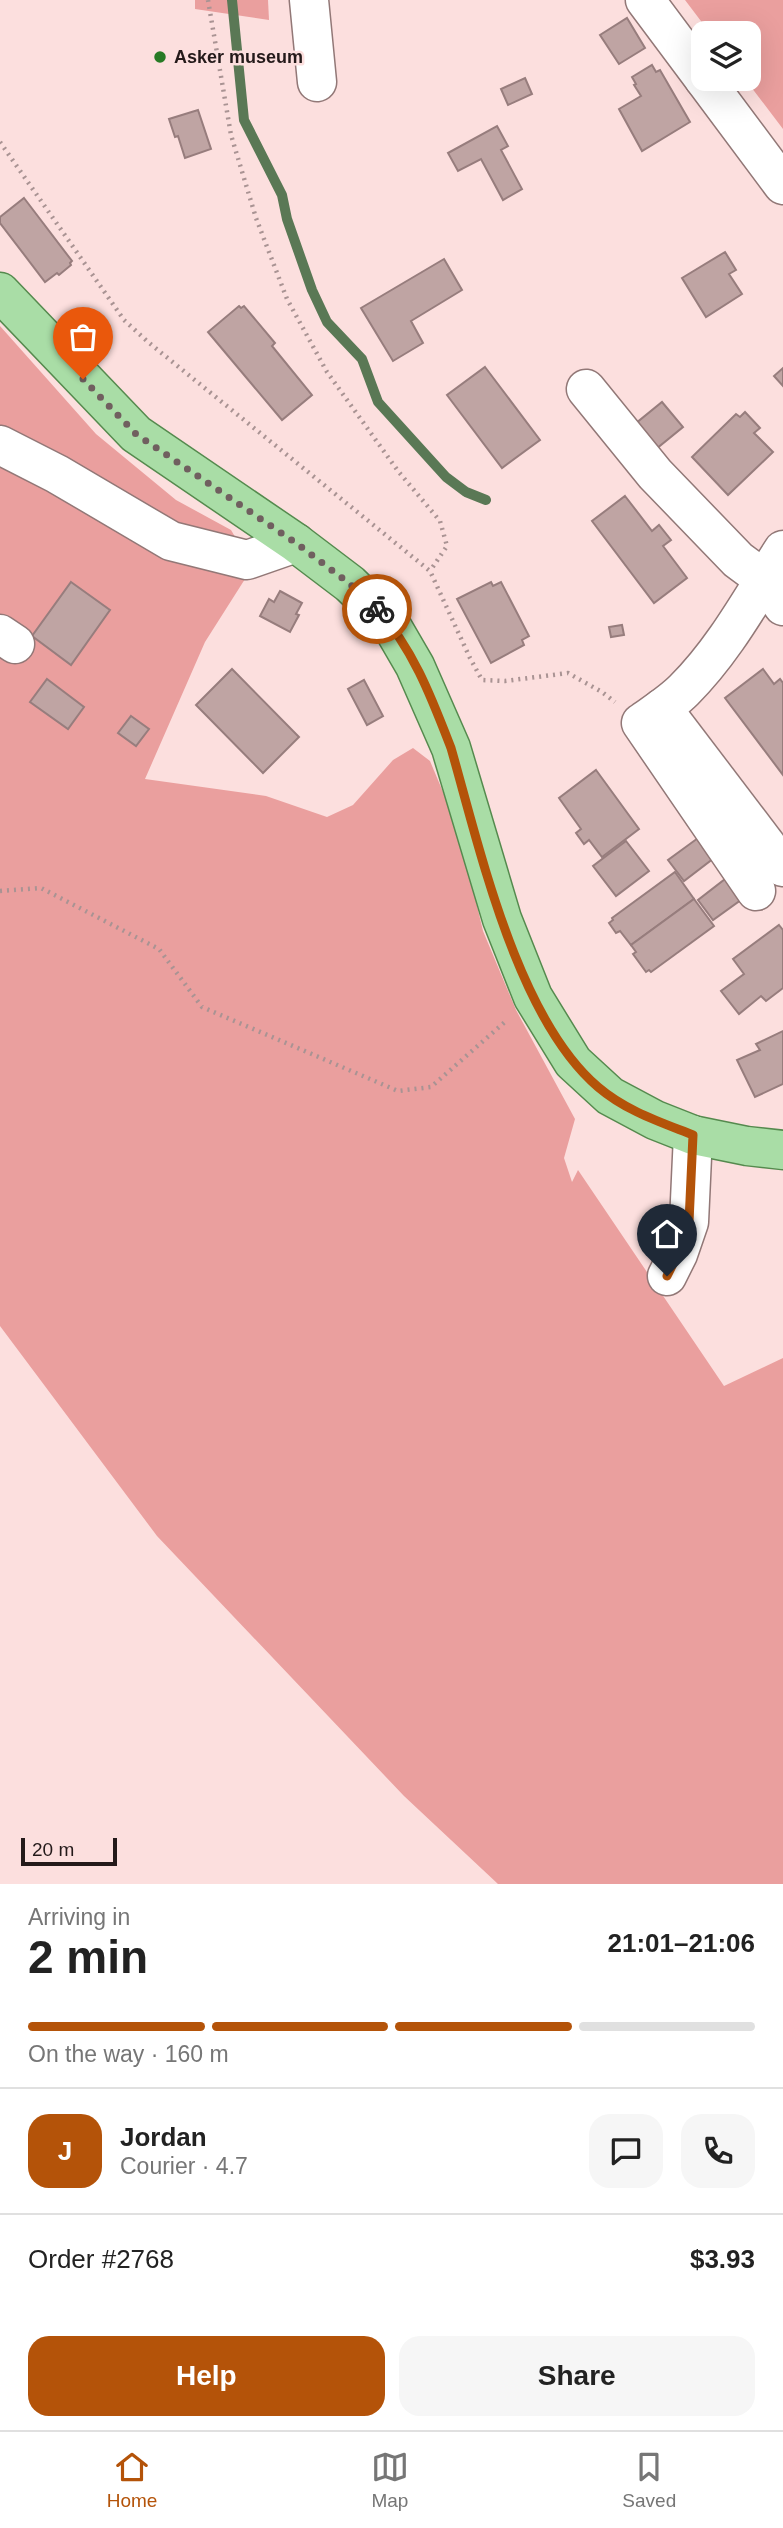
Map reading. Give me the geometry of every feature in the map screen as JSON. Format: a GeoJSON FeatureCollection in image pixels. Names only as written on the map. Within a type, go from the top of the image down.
{"type":"FeatureCollection","features":[{"type":"Feature","properties":{"kind":"main road"},"geometry":{"type":"LineString","coordinates":[[0,292],[136,434],[296,543],[371,603],[390,623],[410,655],[451,748],[502,919],[533,997],[573,1062],[598,1087],[630,1109],[693,1135],[783,1150]]}},
{"type":"Feature","properties":{"kind":"street"},"geometry":{"type":"LineString","coordinates":[[309,0],[317,82]]}},
{"type":"Feature","properties":{"kind":"street"},"geometry":{"type":"LineString","coordinates":[[645,0],[691,62]]}},
{"type":"Feature","properties":{"kind":"street"},"geometry":{"type":"LineString","coordinates":[[713,91],[783,185]]}},
{"type":"Feature","properties":{"kind":"street"},"geometry":{"type":"LineString","coordinates":[[586,389],[661,481],[738,559],[777,579],[747,611],[714,656],[683,691],[652,715],[770,879]]}},
{"type":"Feature","properties":{"kind":"street"},"geometry":{"type":"LineString","coordinates":[[0,445],[57,474],[171,541],[247,560],[296,543]]}},
{"type":"Feature","properties":{"kind":"street"},"geometry":{"type":"LineString","coordinates":[[667,1276],[689,1222],[693,1135]]}},
{"type":"Feature","properties":{"kind":"path"},"geometry":{"type":"LineString","coordinates":[[208,0],[231,135],[256,218],[288,299],[327,372],[398,471],[440,521],[447,546],[430,571]]}},
{"type":"Feature","properties":{"kind":"path"},"geometry":{"type":"LineString","coordinates":[[0,142],[124,320],[430,571],[482,680],[505,681],[568,673],[652,715]]}},
{"type":"Feature","properties":{"kind":"path"},"geometry":{"type":"LineString","coordinates":[[0,891],[41,888],[159,949],[202,1007],[398,1091],[431,1087],[533,997]]}},
{"type":"Feature","properties":{"kind":"shaded area"},"geometry":{"type":"Polygon","coordinates":[[[195,0],[268,0],[269,20],[195,9],[195,0]]]}},
{"type":"Feature","properties":{"kind":"shaded area"},"geometry":{"type":"Polygon","coordinates":[[[685,0],[783,0],[783,129],[754,91],[761,91],[761,21],[701,21],[685,0]]]}},
{"type":"Feature","properties":{"kind":"shaded area"},"geometry":{"type":"Polygon","coordinates":[[[0,326],[96,434],[176,500],[231,530],[247,557],[245,579],[205,642],[145,779],[266,796],[327,817],[353,805],[393,760],[413,748],[430,761],[459,830],[483,931],[516,1010],[575,1119],[564,1158],[572,1182],[578,1170],[724,1386],[783,1358],[783,1884],[498,1884],[404,1796],[157,1536],[0,1326],[0,326]]]}},
{"type":"Feature","properties":{"kind":"building"},"geometry":{"type":"Polygon","coordinates":[[[627,18],[645,48],[619,64],[600,35],[627,18]]]}},
{"type":"Feature","properties":{"kind":"building"},"geometry":{"type":"Polygon","coordinates":[[[652,65],[656,72],[660,70],[690,122],[642,151],[619,109],[641,96],[632,77],[652,65]]]}},
{"type":"Feature","properties":{"kind":"building"},"geometry":{"type":"Polygon","coordinates":[[[525,78],[532,94],[508,105],[501,89],[525,78]]]}},
{"type":"Feature","properties":{"kind":"building"},"geometry":{"type":"Polygon","coordinates":[[[198,110],[211,149],[185,158],[169,119],[198,110]]]}},
{"type":"Feature","properties":{"kind":"building"},"geometry":{"type":"Polygon","coordinates":[[[497,126],[508,146],[501,150],[522,189],[503,200],[481,159],[458,171],[448,153],[497,126]]]}},
{"type":"Feature","properties":{"kind":"building"},"geometry":{"type":"Polygon","coordinates":[[[24,198],[72,261],[59,275],[57,273],[45,282],[0,223],[0,217],[24,198]]]}},
{"type":"Feature","properties":{"kind":"building"},"geometry":{"type":"Polygon","coordinates":[[[725,252],[736,270],[729,274],[742,294],[706,317],[682,278],[725,252]]]}},
{"type":"Feature","properties":{"kind":"building"},"geometry":{"type":"Polygon","coordinates":[[[444,259],[462,290],[411,321],[423,343],[393,361],[361,308],[444,259]]]}},
{"type":"Feature","properties":{"kind":"building"},"geometry":{"type":"Polygon","coordinates":[[[239,306],[244,306],[275,343],[272,346],[312,395],[282,420],[208,332],[239,306]]]}},
{"type":"Feature","properties":{"kind":"building"},"geometry":{"type":"Polygon","coordinates":[[[485,367],[540,440],[502,468],[447,395],[485,367]]]}},
{"type":"Feature","properties":{"kind":"building"},"geometry":{"type":"Polygon","coordinates":[[[783,368],[783,386],[774,376],[783,368]]]}},
{"type":"Feature","properties":{"kind":"building"},"geometry":{"type":"Polygon","coordinates":[[[662,402],[683,427],[656,449],[635,424],[662,402]]]}},
{"type":"Feature","properties":{"kind":"building"},"geometry":{"type":"Polygon","coordinates":[[[745,412],[760,428],[754,433],[773,452],[728,495],[692,457],[736,414],[740,417],[745,412]]]}},
{"type":"Feature","properties":{"kind":"building"},"geometry":{"type":"Polygon","coordinates":[[[625,496],[652,531],[659,525],[671,540],[663,546],[687,578],[654,603],[592,521],[625,496]]]}},
{"type":"Feature","properties":{"kind":"building"},"geometry":{"type":"Polygon","coordinates":[[[71,582],[110,610],[71,665],[32,636],[71,582]]]}},
{"type":"Feature","properties":{"kind":"building"},"geometry":{"type":"Polygon","coordinates":[[[491,582],[493,586],[501,582],[529,636],[522,640],[524,645],[491,663],[457,599],[491,582]]]}},
{"type":"Feature","properties":{"kind":"building"},"geometry":{"type":"Polygon","coordinates":[[[280,591],[302,603],[290,632],[260,616],[269,599],[274,602],[280,591]]]}},
{"type":"Feature","properties":{"kind":"building"},"geometry":{"type":"Polygon","coordinates":[[[622,625],[624,635],[611,637],[609,627],[622,625]]]}},
{"type":"Feature","properties":{"kind":"building"},"geometry":{"type":"Polygon","coordinates":[[[232,669],[299,737],[263,773],[196,705],[232,669]]]}},
{"type":"Feature","properties":{"kind":"building"},"geometry":{"type":"Polygon","coordinates":[[[763,669],[774,684],[780,679],[783,683],[783,775],[725,698],[763,669]]]}},
{"type":"Feature","properties":{"kind":"building"},"geometry":{"type":"Polygon","coordinates":[[[47,679],[84,707],[68,729],[30,702],[47,679]]]}},
{"type":"Feature","properties":{"kind":"building"},"geometry":{"type":"Polygon","coordinates":[[[364,680],[383,716],[367,725],[348,689],[364,680]]]}},
{"type":"Feature","properties":{"kind":"building"},"geometry":{"type":"Polygon","coordinates":[[[131,716],[149,729],[136,746],[118,733],[131,716]]]}},
{"type":"Feature","properties":{"kind":"building"},"geometry":{"type":"Polygon","coordinates":[[[596,770],[639,829],[602,857],[589,840],[584,844],[576,833],[581,829],[559,798],[596,770]]]}},
{"type":"Feature","properties":{"kind":"building"},"geometry":{"type":"Polygon","coordinates":[[[698,838],[714,858],[684,881],[668,860],[698,838]]]}},
{"type":"Feature","properties":{"kind":"building"},"geometry":{"type":"Polygon","coordinates":[[[626,841],[649,871],[616,896],[593,866],[626,841]]]}},
{"type":"Feature","properties":{"kind":"building"},"geometry":{"type":"Polygon","coordinates":[[[675,872],[694,899],[631,945],[620,931],[616,933],[609,923],[612,918],[675,872]]]}},
{"type":"Feature","properties":{"kind":"building"},"geometry":{"type":"Polygon","coordinates":[[[729,876],[745,897],[713,920],[698,900],[729,876]]]}},
{"type":"Feature","properties":{"kind":"building"},"geometry":{"type":"Polygon","coordinates":[[[694,899],[714,926],[651,972],[646,972],[633,954],[636,952],[631,945],[694,899]]]}},
{"type":"Feature","properties":{"kind":"building"},"geometry":{"type":"Polygon","coordinates":[[[779,925],[783,930],[783,988],[766,1001],[761,996],[739,1014],[721,991],[744,974],[733,959],[779,925]]]}},
{"type":"Feature","properties":{"kind":"building"},"geometry":{"type":"Polygon","coordinates":[[[783,1031],[783,1084],[755,1097],[737,1060],[760,1050],[756,1044],[783,1031]]]}},
{"type":"Feature","properties":{"kind":"waterway"},"geometry":{"type":"LineString","coordinates":[[232,0],[244,120],[282,195],[287,219],[312,290],[327,322],[362,359],[378,402],[446,477],[466,492],[486,500]]}},
{"type":"Feature","properties":{"kind":"way so far"},"geometry":{"type":"LineString","coordinates":[[83,379],[136,434],[296,543],[350,584],[377,609]]}},
{"type":"Feature","properties":{"kind":"place","name":"Asker museum"},"geometry":{"type":"Point","coordinates":[160,57]}},
{"type":"Feature","properties":{"kind":"route"},"geometry":{"type":"LineString","coordinates":[[377,609],[404,644],[441,723],[451,748],[502,919],[533,997],[573,1062],[598,1087],[630,1109],[693,1135],[689,1222],[667,1276]]}}]}
